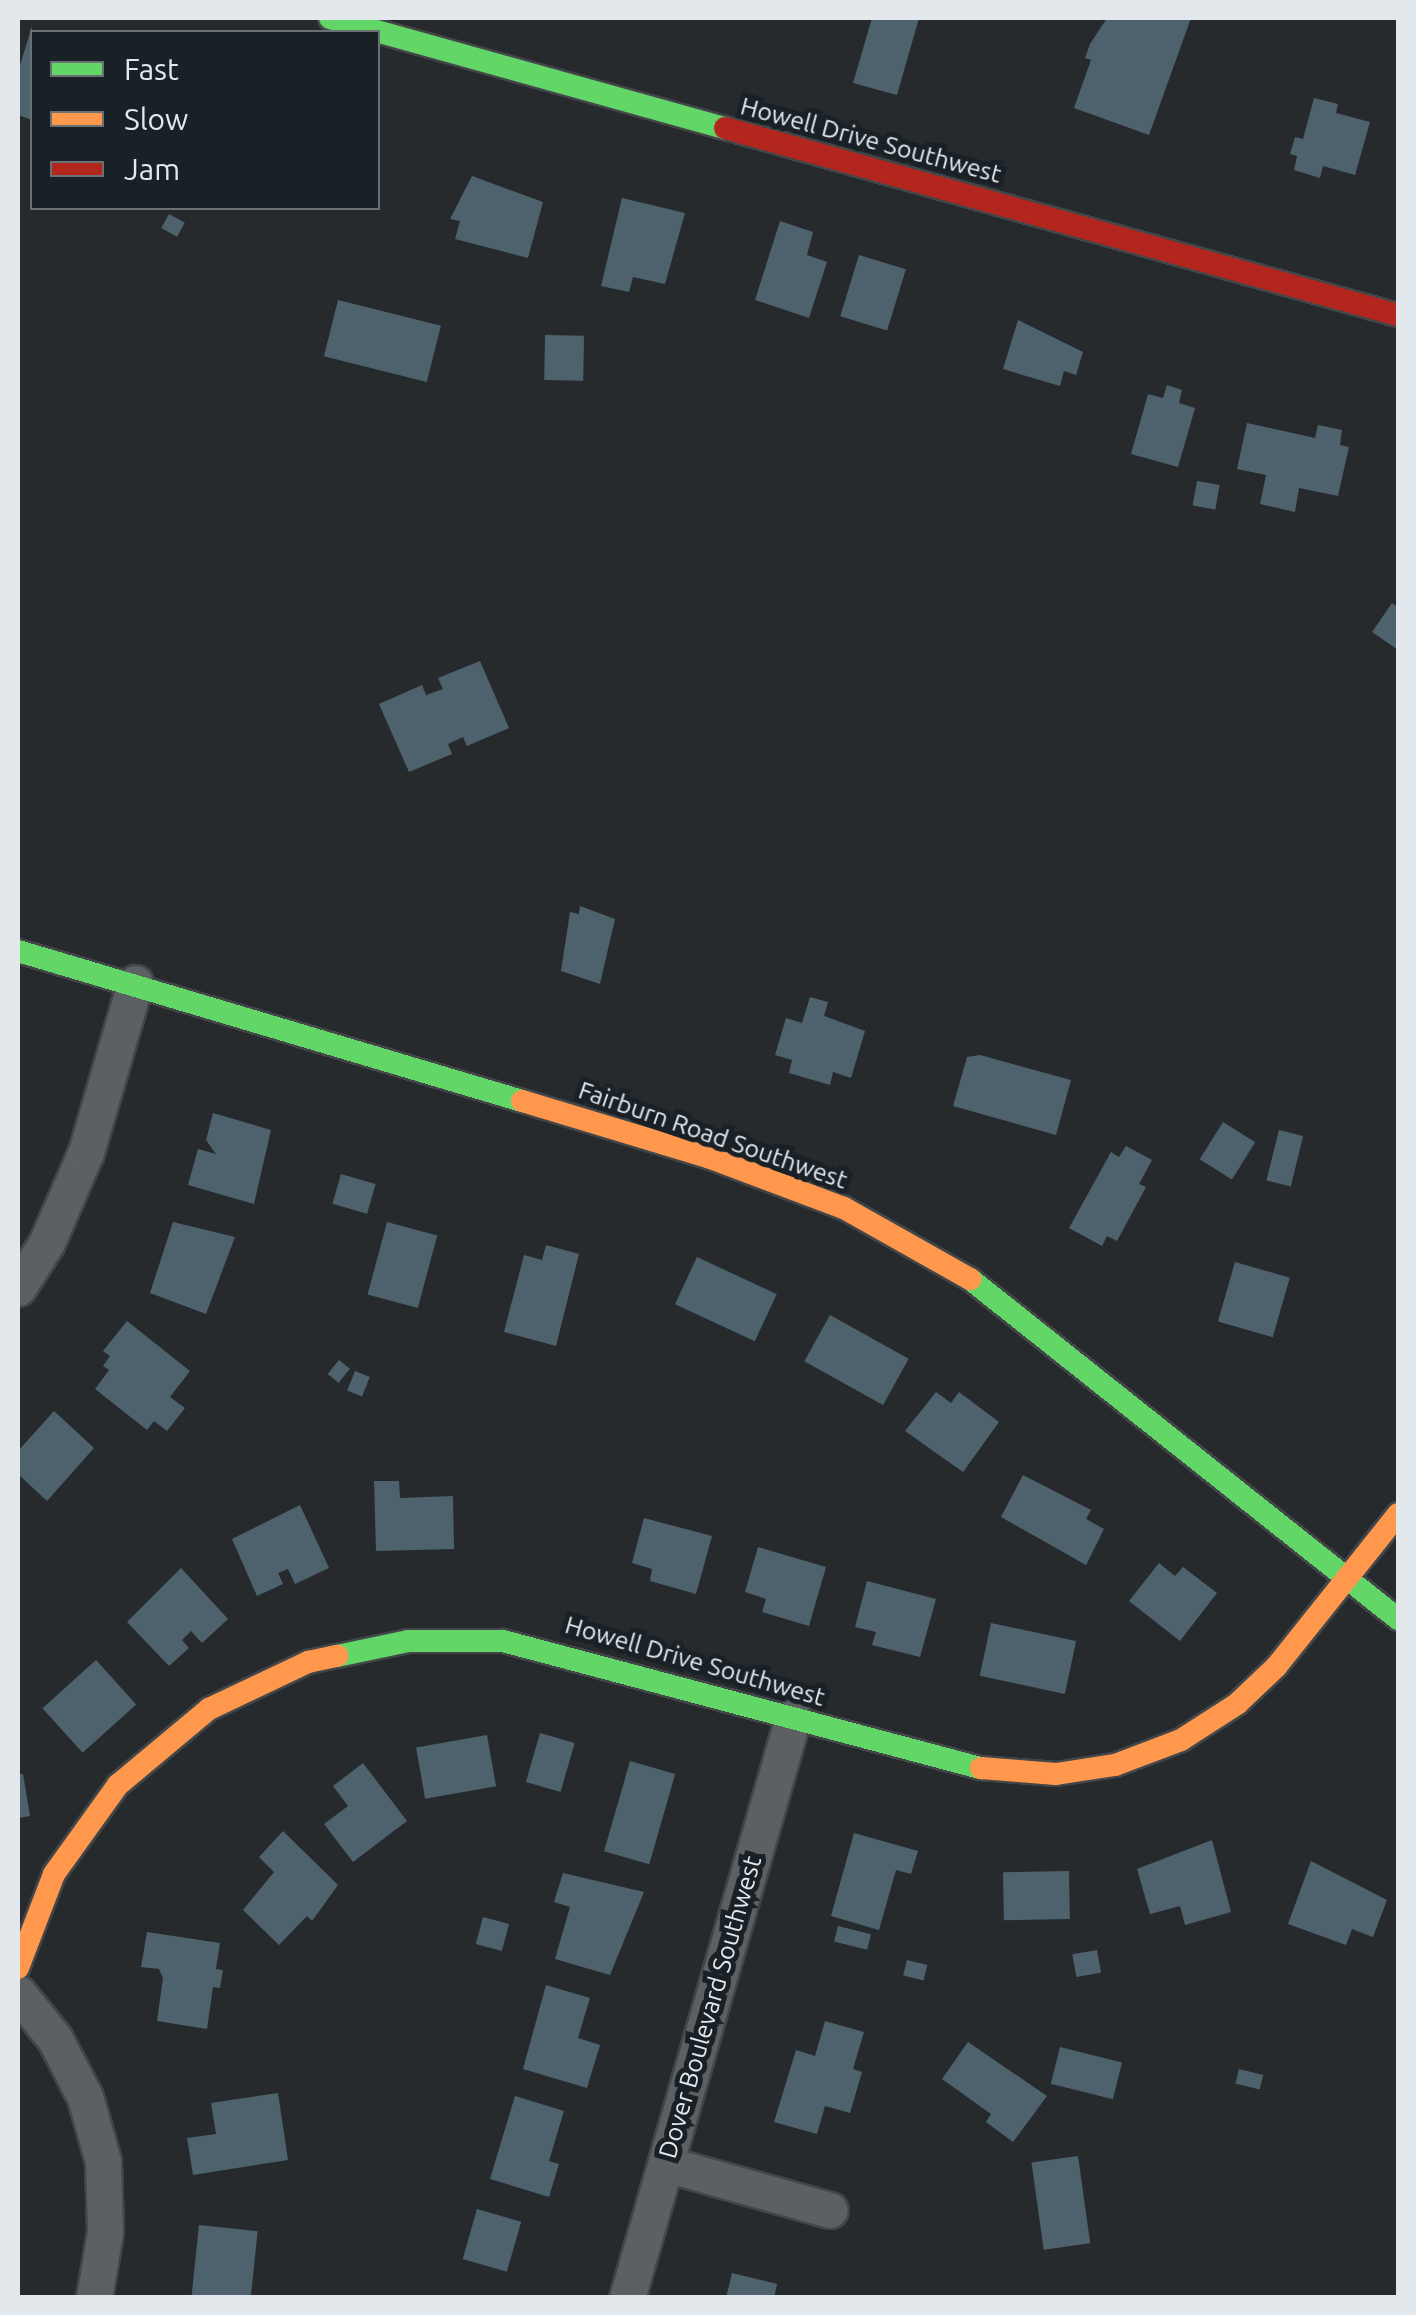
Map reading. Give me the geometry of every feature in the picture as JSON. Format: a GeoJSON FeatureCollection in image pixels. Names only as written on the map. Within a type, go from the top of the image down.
{"type":"FeatureCollection","features":[{"type":"Feature","properties":{"kind":"street","name":"Howell Drive Southwest"},"geometry":{"type":"LineString","coordinates":[[330,18],[373,30]]}},
{"type":"Feature","properties":{"kind":"street","name":"Howell Drive Southwest"},"geometry":{"type":"LineString","coordinates":[[380,32],[1398,314]]}},
{"type":"Feature","properties":{"kind":"street","name":"Fairburn Road Southwest"},"geometry":{"type":"LineString","coordinates":[[18,951],[708,1157],[844,1208],[981,1285],[1398,1619]]}},
{"type":"Feature","properties":{"kind":"street"},"geometry":{"type":"LineString","coordinates":[[18,1288],[48,1242],[86,1152],[135,983]]}},
{"type":"Feature","properties":{"kind":"street","name":"Howell Drive Southwest"},"geometry":{"type":"LineString","coordinates":[[18,1968],[54,1874],[118,1786],[208,1709],[308,1662],[408,1640],[503,1641],[990,1770],[1056,1774],[1115,1764],[1182,1740],[1237,1704],[1348,1578],[1398,1514]]}},
{"type":"Feature","properties":{"kind":"street","name":"Dover Boulevard Southwest"},"geometry":{"type":"LineString","coordinates":[[628,2298],[793,1717]]}},
{"type":"Feature","properties":{"kind":"street"},"geometry":{"type":"LineString","coordinates":[[18,1993],[55,2038],[85,2097],[102,2160],[106,2232],[94,2298]]}},
{"type":"Feature","properties":{"kind":"street"},"geometry":{"type":"LineString","coordinates":[[666,2164],[830,2210]]}},
{"type":"Feature","properties":{"kind":"building"},"geometry":{"type":"Polygon","coordinates":[[[872,18],[919,18],[897,95],[853,83],[872,18]]]}},
{"type":"Feature","properties":{"kind":"building"},"geometry":{"type":"Polygon","coordinates":[[[1107,18],[1191,18],[1149,135],[1074,108],[1091,60],[1085,58],[1090,44],[1107,18]]]}},
{"type":"Feature","properties":{"kind":"building"},"geometry":{"type":"Polygon","coordinates":[[[30,33],[30,119],[18,115],[18,72],[30,33]]]}},
{"type":"Feature","properties":{"kind":"building"},"geometry":{"type":"Polygon","coordinates":[[[1314,98],[1338,104],[1336,113],[1370,122],[1355,175],[1323,166],[1320,178],[1294,170],[1297,156],[1290,154],[1295,137],[1303,139],[1314,98]]]}},
{"type":"Feature","properties":{"kind":"building"},"geometry":{"type":"Polygon","coordinates":[[[472,176],[543,202],[528,258],[455,239],[460,221],[450,219],[472,176]]]}},
{"type":"Feature","properties":{"kind":"building"},"geometry":{"type":"Polygon","coordinates":[[[622,198],[685,213],[665,284],[633,277],[629,292],[601,286],[622,198]]]}},
{"type":"Feature","properties":{"kind":"building"},"geometry":{"type":"Polygon","coordinates":[[[169,214],[185,223],[177,237],[161,228],[169,214]]]}},
{"type":"Feature","properties":{"kind":"building"},"geometry":{"type":"Polygon","coordinates":[[[780,221],[813,232],[807,255],[827,262],[809,318],[755,300],[780,221]]]}},
{"type":"Feature","properties":{"kind":"building"},"geometry":{"type":"Polygon","coordinates":[[[859,255],[906,269],[887,331],[840,316],[859,255]]]}},
{"type":"Feature","properties":{"kind":"building"},"geometry":{"type":"Polygon","coordinates":[[[338,300],[441,326],[427,382],[324,356],[338,300]]]}},
{"type":"Feature","properties":{"kind":"building"},"geometry":{"type":"Polygon","coordinates":[[[1018,320],[1083,352],[1076,375],[1064,371],[1060,386],[1003,369],[1018,320]]]}},
{"type":"Feature","properties":{"kind":"building"},"geometry":{"type":"Polygon","coordinates":[[[545,335],[584,336],[583,381],[544,380],[545,335]]]}},
{"type":"Feature","properties":{"kind":"building"},"geometry":{"type":"Polygon","coordinates":[[[1167,385],[1182,390],[1179,403],[1195,408],[1178,467],[1131,454],[1148,394],[1163,398],[1167,385]]]}},
{"type":"Feature","properties":{"kind":"building"},"geometry":{"type":"Polygon","coordinates":[[[1247,423],[1315,438],[1318,425],[1342,430],[1340,445],[1349,447],[1338,496],[1299,488],[1295,512],[1260,504],[1266,475],[1237,469],[1247,423]]]}},
{"type":"Feature","properties":{"kind":"building"},"geometry":{"type":"Polygon","coordinates":[[[1197,481],[1220,485],[1215,510],[1193,506],[1197,481]]]}},
{"type":"Feature","properties":{"kind":"building"},"geometry":{"type":"Polygon","coordinates":[[[1392,603],[1398,607],[1398,650],[1372,632],[1392,603]]]}},
{"type":"Feature","properties":{"kind":"building"},"geometry":{"type":"Polygon","coordinates":[[[480,661],[509,728],[467,746],[463,737],[448,744],[452,754],[409,772],[379,704],[422,685],[426,695],[443,689],[438,678],[480,661]]]}},
{"type":"Feature","properties":{"kind":"building"},"geometry":{"type":"Polygon","coordinates":[[[580,906],[615,919],[600,984],[561,971],[570,912],[579,914],[580,906]]]}},
{"type":"Feature","properties":{"kind":"building"},"geometry":{"type":"Polygon","coordinates":[[[810,997],[828,1002],[824,1016],[865,1031],[851,1078],[833,1072],[830,1085],[789,1073],[792,1060],[775,1055],[786,1018],[802,1023],[810,997]]]}},
{"type":"Feature","properties":{"kind":"building"},"geometry":{"type":"Polygon","coordinates":[[[980,1055],[1071,1080],[1056,1135],[953,1106],[967,1057],[980,1055]]]}},
{"type":"Feature","properties":{"kind":"building"},"geometry":{"type":"Polygon","coordinates":[[[213,1113],[271,1130],[254,1204],[188,1185],[198,1149],[216,1154],[206,1140],[213,1113]]]}},
{"type":"Feature","properties":{"kind":"building"},"geometry":{"type":"Polygon","coordinates":[[[1223,1122],[1255,1142],[1232,1179],[1200,1159],[1223,1122]]]}},
{"type":"Feature","properties":{"kind":"building"},"geometry":{"type":"Polygon","coordinates":[[[1279,1130],[1303,1136],[1291,1187],[1266,1180],[1279,1130]]]}},
{"type":"Feature","properties":{"kind":"building"},"geometry":{"type":"Polygon","coordinates":[[[1126,1146],[1152,1160],[1139,1184],[1146,1187],[1117,1241],[1107,1236],[1102,1246],[1069,1228],[1111,1152],[1119,1157],[1126,1146]]]}},
{"type":"Feature","properties":{"kind":"building"},"geometry":{"type":"Polygon","coordinates":[[[341,1174],[376,1184],[367,1214],[332,1204],[341,1174]]]}},
{"type":"Feature","properties":{"kind":"building"},"geometry":{"type":"Polygon","coordinates":[[[173,1222],[235,1237],[206,1314],[150,1293],[173,1222]]]}},
{"type":"Feature","properties":{"kind":"building"},"geometry":{"type":"Polygon","coordinates":[[[387,1222],[437,1235],[418,1308],[368,1294],[387,1222]]]}},
{"type":"Feature","properties":{"kind":"building"},"geometry":{"type":"Polygon","coordinates":[[[546,1245],[579,1254],[556,1346],[504,1332],[524,1255],[542,1260],[546,1245]]]}},
{"type":"Feature","properties":{"kind":"building"},"geometry":{"type":"Polygon","coordinates":[[[697,1257],[777,1294],[755,1341],[675,1304],[697,1257]]]}},
{"type":"Feature","properties":{"kind":"building"},"geometry":{"type":"Polygon","coordinates":[[[1235,1262],[1290,1278],[1273,1337],[1218,1322],[1235,1262]]]}},
{"type":"Feature","properties":{"kind":"building"},"geometry":{"type":"Polygon","coordinates":[[[830,1315],[909,1359],[883,1405],[804,1361],[830,1315]]]}},
{"type":"Feature","properties":{"kind":"building"},"geometry":{"type":"Polygon","coordinates":[[[127,1321],[190,1371],[170,1397],[185,1408],[167,1431],[154,1421],[147,1430],[95,1389],[109,1370],[103,1366],[110,1356],[103,1351],[127,1321]]]}},
{"type":"Feature","properties":{"kind":"building"},"geometry":{"type":"Polygon","coordinates":[[[339,1360],[350,1369],[339,1383],[328,1374],[339,1360]]]}},
{"type":"Feature","properties":{"kind":"building"},"geometry":{"type":"Polygon","coordinates":[[[355,1371],[370,1377],[362,1396],[347,1390],[355,1371]]]}},
{"type":"Feature","properties":{"kind":"building"},"geometry":{"type":"Polygon","coordinates":[[[936,1392],[951,1403],[959,1392],[999,1422],[963,1472],[905,1431],[936,1392]]]}},
{"type":"Feature","properties":{"kind":"building"},"geometry":{"type":"Polygon","coordinates":[[[54,1411],[94,1448],[47,1501],[18,1474],[18,1451],[54,1411]]]}},
{"type":"Feature","properties":{"kind":"building"},"geometry":{"type":"Polygon","coordinates":[[[1023,1475],[1091,1510],[1086,1519],[1104,1529],[1086,1565],[1001,1517],[1023,1475]]]}},
{"type":"Feature","properties":{"kind":"building"},"geometry":{"type":"Polygon","coordinates":[[[374,1481],[399,1481],[400,1498],[453,1496],[454,1549],[376,1551],[374,1481]]]}},
{"type":"Feature","properties":{"kind":"building"},"geometry":{"type":"Polygon","coordinates":[[[300,1505],[329,1568],[295,1584],[288,1569],[278,1573],[283,1584],[257,1596],[232,1539],[300,1505]]]}},
{"type":"Feature","properties":{"kind":"building"},"geometry":{"type":"Polygon","coordinates":[[[644,1518],[712,1536],[696,1594],[650,1581],[652,1569],[632,1563],[644,1518]]]}},
{"type":"Feature","properties":{"kind":"building"},"geometry":{"type":"Polygon","coordinates":[[[758,1547],[826,1567],[809,1626],[762,1612],[766,1599],[745,1592],[758,1547]]]}},
{"type":"Feature","properties":{"kind":"building"},"geometry":{"type":"Polygon","coordinates":[[[1159,1563],[1175,1576],[1183,1567],[1217,1593],[1180,1641],[1129,1601],[1159,1563]]]}},
{"type":"Feature","properties":{"kind":"building"},"geometry":{"type":"Polygon","coordinates":[[[181,1568],[228,1619],[202,1643],[191,1631],[182,1640],[189,1648],[169,1666],[127,1622],[181,1568]]]}},
{"type":"Feature","properties":{"kind":"building"},"geometry":{"type":"Polygon","coordinates":[[[867,1581],[936,1599],[920,1657],[872,1645],[876,1632],[855,1627],[867,1581]]]}},
{"type":"Feature","properties":{"kind":"building"},"geometry":{"type":"Polygon","coordinates":[[[991,1623],[1076,1641],[1065,1694],[980,1676],[991,1623]]]}},
{"type":"Feature","properties":{"kind":"building"},"geometry":{"type":"Polygon","coordinates":[[[96,1660],[136,1705],[83,1753],[42,1708],[96,1660]]]}},
{"type":"Feature","properties":{"kind":"building"},"geometry":{"type":"Polygon","coordinates":[[[540,1733],[575,1743],[561,1792],[526,1782],[540,1733]]]}},
{"type":"Feature","properties":{"kind":"building"},"geometry":{"type":"Polygon","coordinates":[[[487,1735],[496,1786],[425,1799],[416,1748],[487,1735]]]}},
{"type":"Feature","properties":{"kind":"building"},"geometry":{"type":"Polygon","coordinates":[[[630,1761],[675,1774],[649,1864],[604,1851],[630,1761]]]}},
{"type":"Feature","properties":{"kind":"building"},"geometry":{"type":"Polygon","coordinates":[[[363,1763],[407,1821],[353,1862],[324,1824],[348,1806],[333,1786],[363,1763]]]}},
{"type":"Feature","properties":{"kind":"building"},"geometry":{"type":"Polygon","coordinates":[[[18,1774],[23,1774],[30,1816],[18,1818],[18,1774]]]}},
{"type":"Feature","properties":{"kind":"building"},"geometry":{"type":"Polygon","coordinates":[[[283,1831],[338,1885],[312,1921],[307,1916],[279,1945],[243,1910],[274,1872],[259,1857],[283,1831]]]}},
{"type":"Feature","properties":{"kind":"building"},"geometry":{"type":"Polygon","coordinates":[[[854,1833],[918,1851],[911,1874],[896,1870],[879,1930],[831,1916],[854,1833]]]}},
{"type":"Feature","properties":{"kind":"building"},"geometry":{"type":"Polygon","coordinates":[[[1212,1840],[1231,1912],[1185,1925],[1180,1906],[1150,1914],[1137,1869],[1212,1840]]]}},
{"type":"Feature","properties":{"kind":"building"},"geometry":{"type":"Polygon","coordinates":[[[1311,1861],[1387,1900],[1373,1937],[1352,1929],[1346,1945],[1288,1924],[1311,1861]]]}},
{"type":"Feature","properties":{"kind":"building"},"geometry":{"type":"Polygon","coordinates":[[[1069,1871],[1070,1919],[1004,1920],[1003,1872],[1069,1871]]]}},
{"type":"Feature","properties":{"kind":"building"},"geometry":{"type":"Polygon","coordinates":[[[563,1873],[644,1892],[610,1975],[555,1959],[570,1907],[554,1902],[563,1873]]]}},
{"type":"Feature","properties":{"kind":"building"},"geometry":{"type":"Polygon","coordinates":[[[483,1917],[509,1924],[502,1951],[476,1944],[483,1917]]]}},
{"type":"Feature","properties":{"kind":"building"},"geometry":{"type":"Polygon","coordinates":[[[838,1926],[871,1934],[867,1950],[834,1942],[838,1926]]]}},
{"type":"Feature","properties":{"kind":"building"},"geometry":{"type":"Polygon","coordinates":[[[147,1932],[220,1943],[216,1969],[223,1970],[220,1988],[213,1987],[207,2029],[157,2021],[163,1978],[159,1969],[141,1967],[147,1932]]]}},
{"type":"Feature","properties":{"kind":"building"},"geometry":{"type":"Polygon","coordinates":[[[1097,1950],[1101,1973],[1076,1977],[1072,1954],[1097,1950]]]}},
{"type":"Feature","properties":{"kind":"building"},"geometry":{"type":"Polygon","coordinates":[[[907,1960],[927,1965],[924,1981],[903,1976],[907,1960]]]}},
{"type":"Feature","properties":{"kind":"building"},"geometry":{"type":"Polygon","coordinates":[[[546,1985],[590,1998],[578,2038],[600,2045],[587,2088],[523,2069],[546,1985]]]}},
{"type":"Feature","properties":{"kind":"building"},"geometry":{"type":"Polygon","coordinates":[[[825,2021],[864,2032],[853,2069],[862,2072],[850,2113],[825,2106],[817,2134],[774,2122],[796,2050],[815,2056],[825,2021]]]}},
{"type":"Feature","properties":{"kind":"building"},"geometry":{"type":"Polygon","coordinates":[[[968,2042],[1047,2096],[1013,2142],[986,2122],[991,2114],[942,2079],[968,2042]]]}},
{"type":"Feature","properties":{"kind":"building"},"geometry":{"type":"Polygon","coordinates":[[[1060,2047],[1122,2062],[1113,2099],[1051,2084],[1060,2047]]]}},
{"type":"Feature","properties":{"kind":"building"},"geometry":{"type":"Polygon","coordinates":[[[1239,2069],[1263,2075],[1260,2090],[1235,2084],[1239,2069]]]}},
{"type":"Feature","properties":{"kind":"building"},"geometry":{"type":"Polygon","coordinates":[[[278,2093],[288,2160],[193,2175],[187,2138],[216,2134],[211,2103],[278,2093]]]}},
{"type":"Feature","properties":{"kind":"building"},"geometry":{"type":"Polygon","coordinates":[[[515,2096],[564,2111],[549,2161],[559,2164],[549,2197],[490,2179],[515,2096]]]}},
{"type":"Feature","properties":{"kind":"building"},"geometry":{"type":"Polygon","coordinates":[[[1078,2156],[1090,2243],[1044,2250],[1031,2163],[1078,2156]]]}},
{"type":"Feature","properties":{"kind":"building"},"geometry":{"type":"Polygon","coordinates":[[[477,2209],[521,2222],[507,2272],[463,2259],[477,2209]]]}},
{"type":"Feature","properties":{"kind":"building"},"geometry":{"type":"Polygon","coordinates":[[[199,2225],[258,2231],[251,2298],[191,2297],[199,2225]]]}},
{"type":"Feature","properties":{"kind":"building"},"geometry":{"type":"Polygon","coordinates":[[[732,2273],[777,2284],[774,2298],[726,2298],[732,2273]]]}},
{"type":"Feature","properties":{"kind":"traffic: fast"},"geometry":{"type":"LineString","coordinates":[[330,18],[373,30]]}},
{"type":"Feature","properties":{"kind":"traffic: fast"},"geometry":{"type":"LineString","coordinates":[[380,32],[725,128]]}},
{"type":"Feature","properties":{"kind":"traffic: fast"},"geometry":{"type":"LineString","coordinates":[[18,951],[522,1101]]}},
{"type":"Feature","properties":{"kind":"traffic: fast"},"geometry":{"type":"LineString","coordinates":[[970,1279],[1398,1619]]}},
{"type":"Feature","properties":{"kind":"traffic: fast"},"geometry":{"type":"LineString","coordinates":[[337,1656],[408,1641],[503,1641],[981,1768]]}},
{"type":"Feature","properties":{"kind":"traffic: slow"},"geometry":{"type":"LineString","coordinates":[[522,1101],[708,1157],[844,1208],[970,1279]]}},
{"type":"Feature","properties":{"kind":"traffic: slow"},"geometry":{"type":"LineString","coordinates":[[981,1768],[1056,1774],[1115,1765],[1181,1740],[1237,1704],[1276,1667],[1398,1514]]}},
{"type":"Feature","properties":{"kind":"traffic: slow"},"geometry":{"type":"LineString","coordinates":[[18,1968],[54,1874],[118,1785],[209,1709],[308,1662],[337,1656]]}},
{"type":"Feature","properties":{"kind":"traffic: jam"},"geometry":{"type":"LineString","coordinates":[[725,128],[1398,315]]}}]}
